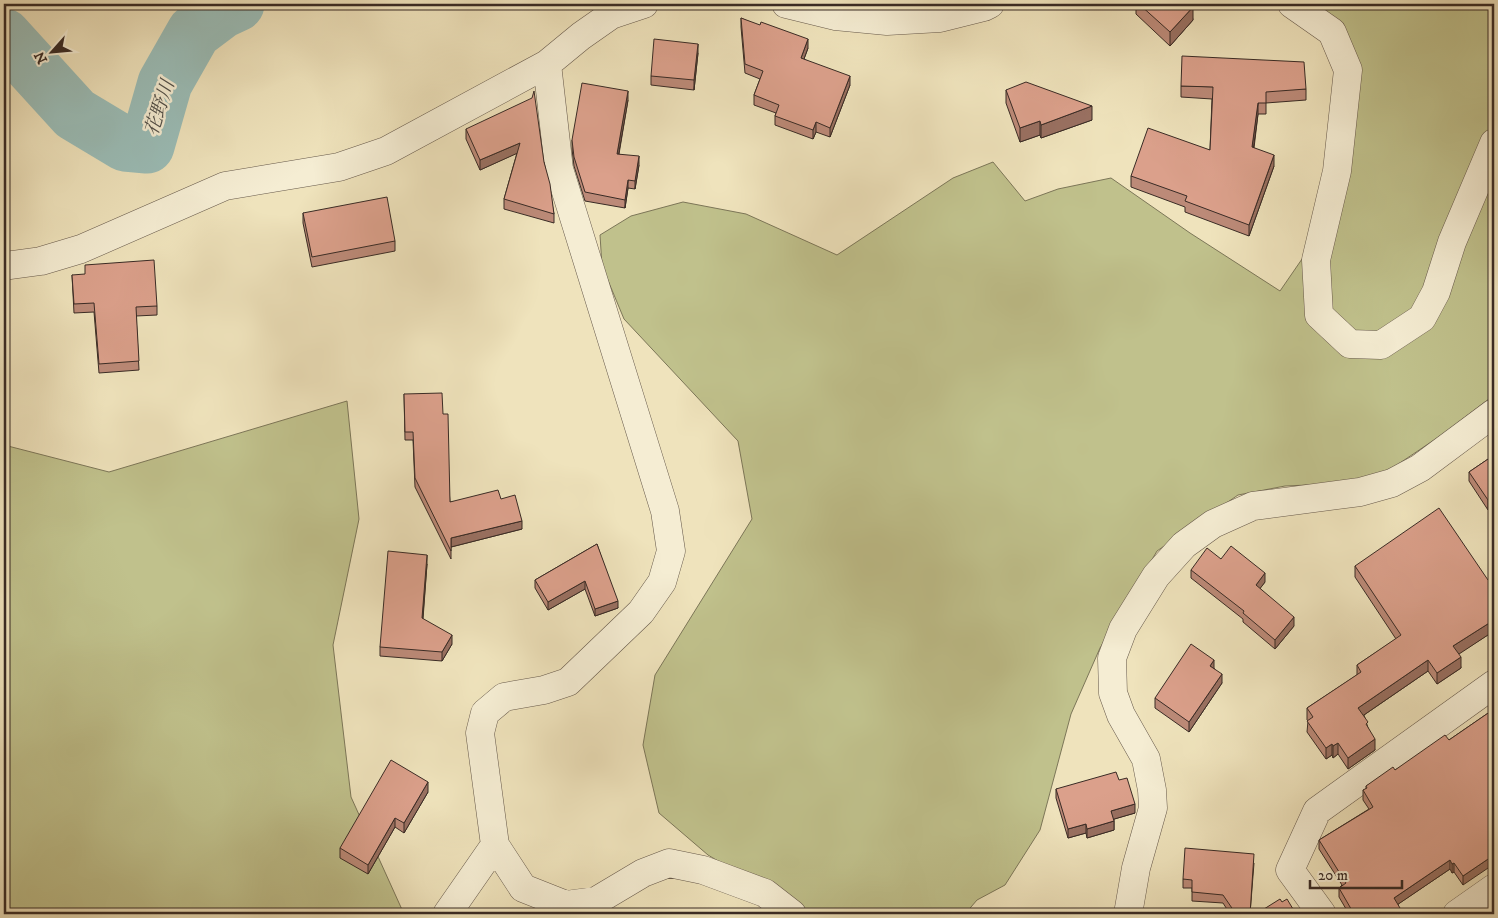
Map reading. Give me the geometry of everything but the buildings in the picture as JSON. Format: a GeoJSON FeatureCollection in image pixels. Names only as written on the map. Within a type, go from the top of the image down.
{"type":"FeatureCollection","features":[{"type":"Feature","properties":{"kind":"street"},"geometry":{"type":"LineString","coordinates":[[4,266],[41,261],[81,249],[225,186],[339,167],[386,151],[546,64],[611,15],[644,4]]}},
{"type":"Feature","properties":{"kind":"street"},"geometry":{"type":"LineString","coordinates":[[788,4],[834,16],[887,21],[940,18],[990,4]]}},
{"type":"Feature","properties":{"kind":"street"},"geometry":{"type":"LineString","coordinates":[[1292,4],[1332,32],[1348,70],[1337,171],[1316,260],[1319,315],[1350,344],[1381,345],[1422,318],[1436,292],[1452,242],[1494,143]]}},
{"type":"Feature","properties":{"kind":"street"},"geometry":{"type":"LineString","coordinates":[[546,64],[559,169],[665,511],[671,551],[662,582],[641,612],[568,682],[544,690],[504,696],[484,713],[480,733],[495,845],[523,888],[566,905],[596,901],[643,873],[670,863],[703,870],[766,893],[792,914]]}},
{"type":"Feature","properties":{"kind":"street"},"geometry":{"type":"LineString","coordinates":[[1128,914],[1136,868],[1153,808],[1152,790],[1146,759],[1121,715],[1113,693],[1112,658],[1123,629],[1156,576],[1184,545],[1214,524],[1253,506],[1360,492],[1392,483],[1420,468],[1494,413]]}},
{"type":"Feature","properties":{"kind":"street"},"geometry":{"type":"LineString","coordinates":[[1322,914],[1290,870],[1317,811],[1494,684]]}},
{"type":"Feature","properties":{"kind":"street"},"geometry":{"type":"LineString","coordinates":[[447,914],[495,845]]}},
{"type":"Feature","properties":{"kind":"street"},"geometry":{"type":"LineString","coordinates":[[1457,914],[1494,888]]}},
{"type":"Feature","properties":{"kind":"green space"},"geometry":{"type":"Polygon","coordinates":[[[1313,4],[1494,4],[1494,395],[1443,434],[1382,475],[1353,483],[1285,486],[1238,495],[1157,551],[1100,648],[1071,714],[1040,830],[1005,885],[977,900],[965,914],[807,914],[708,855],[659,813],[643,745],[655,675],[752,519],[738,441],[624,319],[602,266],[600,235],[631,216],[683,202],[746,214],[837,255],[953,178],[993,162],[1025,201],[1058,189],[1111,178],[1190,233],[1280,291],[1333,214],[1349,85],[1313,4]]]}},
{"type":"Feature","properties":{"kind":"green space"},"geometry":{"type":"Polygon","coordinates":[[[347,401],[359,519],[333,645],[351,797],[404,914],[4,914],[4,445],[109,472],[347,401]]]}},
{"type":"Feature","properties":{"kind":"waterway","name":"花野川"},"geometry":{"type":"LineString","coordinates":[[4,36],[75,114],[125,144],[147,146],[165,83],[194,32],[222,11],[237,4]]}}]}
